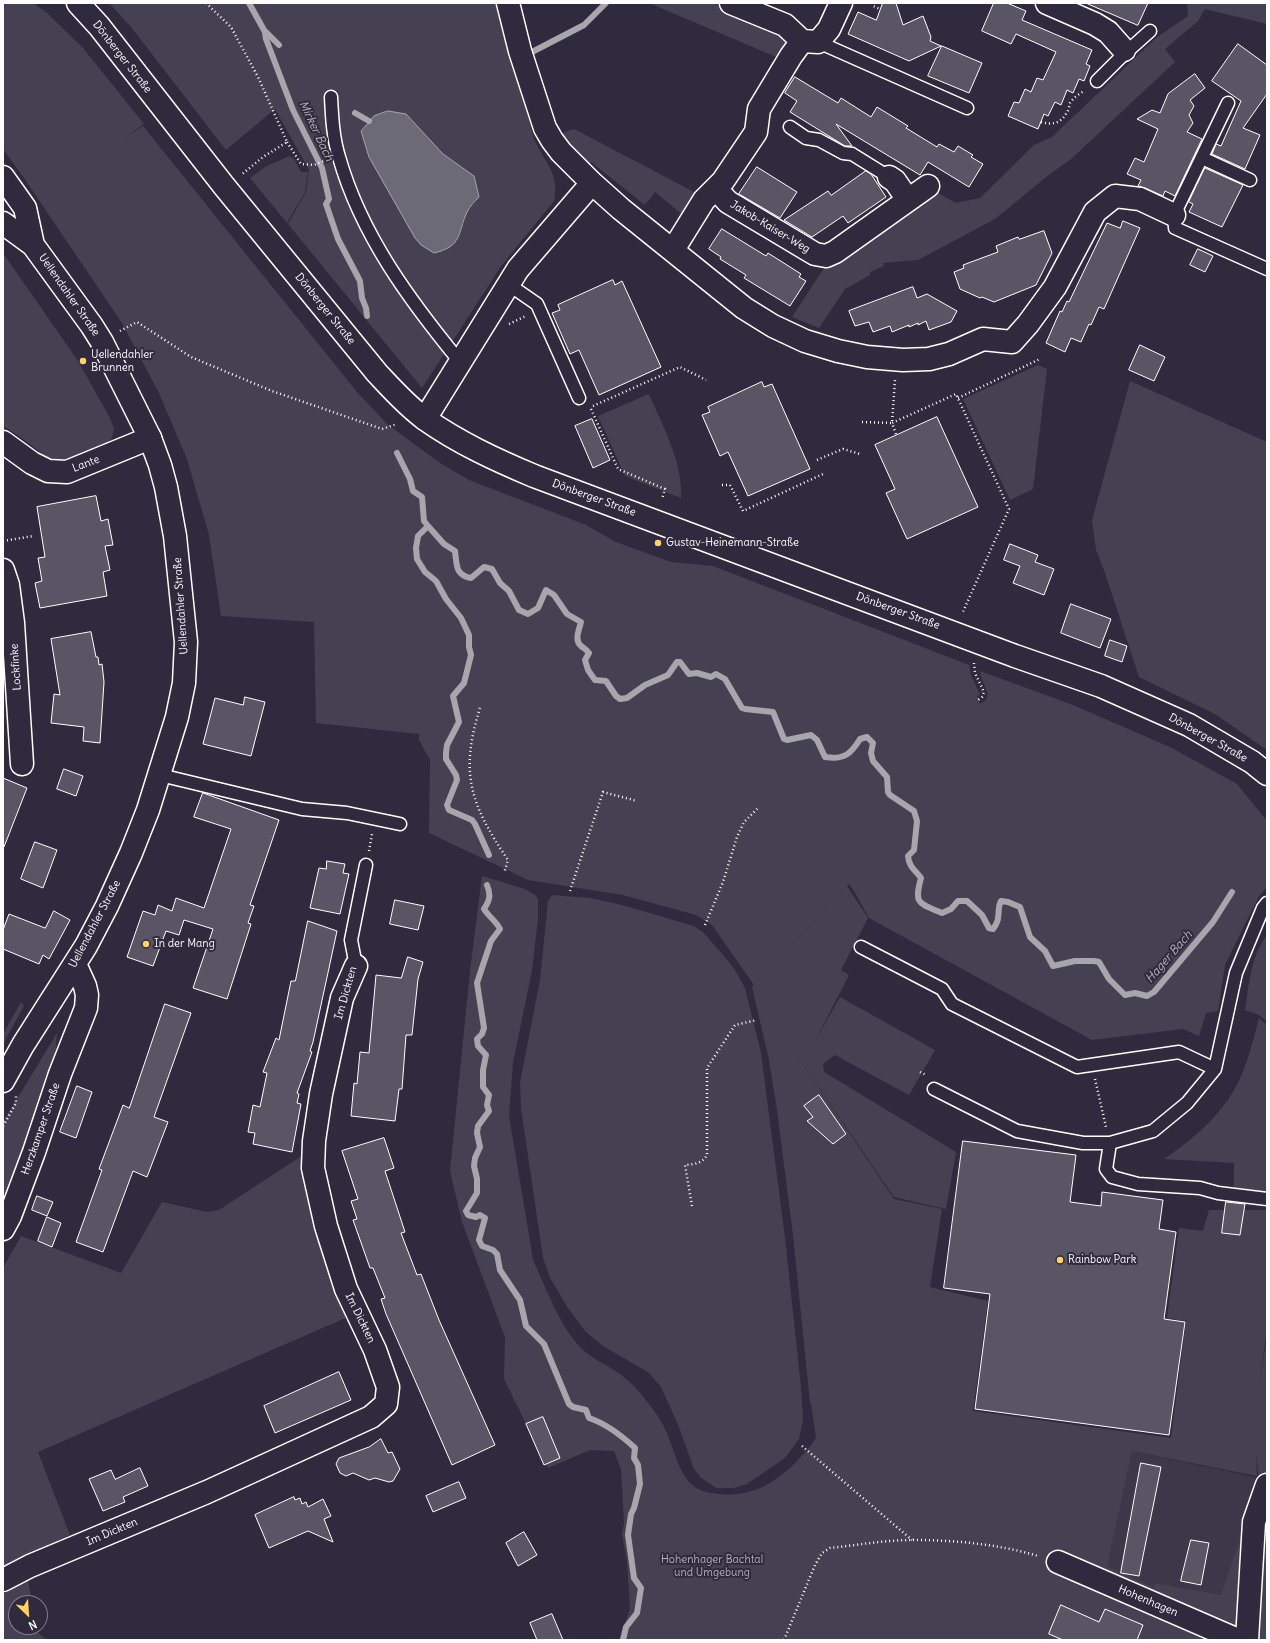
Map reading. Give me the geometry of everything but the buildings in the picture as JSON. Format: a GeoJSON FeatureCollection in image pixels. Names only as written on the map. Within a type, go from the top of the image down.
{"type":"FeatureCollection","features":[{"type":"Feature","properties":{"kind":"street","name":"Dönberger Straße"},"geometry":{"type":"LineString","coordinates":[[78,3],[99,26],[224,186],[377,373],[404,401],[425,419],[469,446],[534,476],[1015,656],[1101,686],[1188,725],[1252,762],[1267,774]]}},
{"type":"Feature","properties":{"kind":"street"},"geometry":{"type":"LineString","coordinates":[[508,3],[520,51],[545,128],[561,152],[592,183],[744,308],[773,326],[805,341],[838,351],[867,357],[902,360],[929,358],[949,354],[983,339],[1012,342],[1028,324],[1055,287],[1095,212],[1114,196],[1140,200],[1174,215]]}},
{"type":"Feature","properties":{"kind":"street"},"geometry":{"type":"LineString","coordinates":[[731,3],[785,25],[810,41]]}},
{"type":"Feature","properties":{"kind":"street"},"geometry":{"type":"LineString","coordinates":[[673,250],[704,200],[723,181],[756,132],[759,109],[791,56],[810,41],[829,29],[841,3]]}},
{"type":"Feature","properties":{"kind":"street"},"geometry":{"type":"LineString","coordinates":[[1047,3],[1095,24],[1108,32],[1124,50]]}},
{"type":"Feature","properties":{"kind":"street"},"geometry":{"type":"LineString","coordinates":[[889,177],[895,181],[908,200]]}},
{"type":"Feature","properties":{"kind":"street","name":"Uellendahler Straße"},"geometry":{"type":"LineString","coordinates":[[3,178],[25,208],[33,245]]}},
{"type":"Feature","properties":{"kind":"street"},"geometry":{"type":"LineString","coordinates":[[425,419],[518,269],[592,183]]}},
{"type":"Feature","properties":{"kind":"street","name":"Jakob-Kaiser-Weg"},"geometry":{"type":"LineString","coordinates":[[716,189],[728,202],[815,254],[826,256],[835,252],[928,186]]}},
{"type":"Feature","properties":{"kind":"street","name":"Uellendahler Straße"},"geometry":{"type":"LineString","coordinates":[[3,223],[33,245],[92,326],[102,342],[150,438],[164,480],[174,529],[186,642],[184,683],[177,717],[160,775],[131,854],[107,906],[75,964],[23,1045],[3,1081]]}},
{"type":"Feature","properties":{"kind":"street","name":"Lante"},"geometry":{"type":"LineString","coordinates":[[3,442],[37,466],[48,471],[67,472],[150,438]]}},
{"type":"Feature","properties":{"kind":"street","name":"Lockfinke"},"geometry":{"type":"LineString","coordinates":[[3,570],[8,585],[14,622],[22,764]]}},
{"type":"Feature","properties":{"kind":"street","name":"Herzkamper Straße"},"geometry":{"type":"LineString","coordinates":[[3,1229],[10,1216],[60,1074],[86,1008],[87,995],[82,978],[75,964]]}},
{"type":"Feature","properties":{"kind":"street","name":"Im Dickten"},"geometry":{"type":"LineString","coordinates":[[3,1580],[30,1566],[207,1492],[364,1421],[379,1412],[386,1404],[388,1387],[375,1350],[346,1289],[326,1226],[313,1168],[314,1141],[321,1094],[342,998],[356,966]]}},
{"type":"Feature","properties":{"kind":"street"},"geometry":{"type":"LineString","coordinates":[[59,990],[70,1006],[77,1029]]}},
{"type":"Feature","properties":{"kind":"street"},"geometry":{"type":"LineString","coordinates":[[1247,1640],[1254,1522],[1267,1485]]}},
{"type":"Feature","properties":{"kind":"street","name":"Hohenhagen"},"geometry":{"type":"LineString","coordinates":[[1058,1562],[1238,1640]]}},
{"type":"Feature","properties":{"kind":"lane"},"geometry":{"type":"LineString","coordinates":[[1098,81],[1122,56],[1124,50],[1131,48],[1150,31]]}},
{"type":"Feature","properties":{"kind":"lane"},"geometry":{"type":"LineString","coordinates":[[810,41],[967,108]]}},
{"type":"Feature","properties":{"kind":"lane"},"geometry":{"type":"LineString","coordinates":[[331,97],[332,119],[337,149],[352,197],[386,262],[402,287],[460,363]]}},
{"type":"Feature","properties":{"kind":"lane"},"geometry":{"type":"LineString","coordinates":[[1228,103],[1174,215],[1175,228],[1267,268]]}},
{"type":"Feature","properties":{"kind":"lane"},"geometry":{"type":"LineString","coordinates":[[790,127],[806,138],[819,140],[843,153],[852,154],[889,177]]}},
{"type":"Feature","properties":{"kind":"lane"},"geometry":{"type":"LineString","coordinates":[[1202,158],[1250,180]]}},
{"type":"Feature","properties":{"kind":"lane"},"geometry":{"type":"LineString","coordinates":[[508,284],[537,304],[579,398]]}},
{"type":"Feature","properties":{"kind":"lane"},"geometry":{"type":"LineString","coordinates":[[160,775],[302,809],[347,813],[400,824]]}},
{"type":"Feature","properties":{"kind":"lane","name":"Im Dickten"},"geometry":{"type":"LineString","coordinates":[[356,966],[351,940],[366,865]]}},
{"type":"Feature","properties":{"kind":"lane"},"geometry":{"type":"LineString","coordinates":[[934,1089],[1017,1131],[1083,1143],[1110,1143],[1153,1131],[1187,1103],[1215,1069],[1236,973],[1263,908],[1267,903]]}},
{"type":"Feature","properties":{"kind":"lane"},"geometry":{"type":"LineString","coordinates":[[861,947],[942,989],[952,1004],[1077,1066],[1179,1052],[1215,1069]]}},
{"type":"Feature","properties":{"kind":"lane"},"geometry":{"type":"LineString","coordinates":[[1110,1143],[1106,1169],[1112,1178],[1138,1184],[1200,1188],[1218,1194],[1267,1199]]}},
{"type":"Feature","properties":{"kind":"path"},"geometry":{"type":"LineString","coordinates":[[206,3],[231,27],[258,77],[287,142],[301,164],[314,165]]}},
{"type":"Feature","properties":{"kind":"path"},"geometry":{"type":"LineString","coordinates":[[874,3],[873,6],[880,9]]}},
{"type":"Feature","properties":{"kind":"path"},"geometry":{"type":"LineString","coordinates":[[1040,122],[1050,125],[1056,123],[1063,118],[1068,111],[1070,103],[1076,97],[1098,81]]}},
{"type":"Feature","properties":{"kind":"path"},"geometry":{"type":"LineString","coordinates":[[240,176],[263,157],[287,142]]}},
{"type":"Feature","properties":{"kind":"path"},"geometry":{"type":"LineString","coordinates":[[508,324],[540,311]]}},
{"type":"Feature","properties":{"kind":"path"},"geometry":{"type":"LineString","coordinates":[[119,331],[137,322],[191,357],[272,391],[382,429],[397,424]]}},
{"type":"Feature","properties":{"kind":"path"},"geometry":{"type":"LineString","coordinates":[[958,398],[1040,359]]}},
{"type":"Feature","properties":{"kind":"path"},"geometry":{"type":"LineString","coordinates":[[591,408],[680,367],[706,380]]}},
{"type":"Feature","properties":{"kind":"path"},"geometry":{"type":"LineString","coordinates":[[895,379],[892,423],[896,434]]}},
{"type":"Feature","properties":{"kind":"path"},"geometry":{"type":"LineString","coordinates":[[862,422],[892,423],[956,394],[958,398],[1010,508],[960,618]]}},
{"type":"Feature","properties":{"kind":"path"},"geometry":{"type":"LineString","coordinates":[[579,398],[586,397],[618,469],[665,489],[662,499]]}},
{"type":"Feature","properties":{"kind":"path"},"geometry":{"type":"LineString","coordinates":[[817,460],[843,449],[860,454]]}},
{"type":"Feature","properties":{"kind":"path"},"geometry":{"type":"LineString","coordinates":[[722,485],[730,485],[742,511],[823,474]]}},
{"type":"Feature","properties":{"kind":"path"},"geometry":{"type":"LineString","coordinates":[[3,541],[33,536]]}},
{"type":"Feature","properties":{"kind":"path"},"geometry":{"type":"LineString","coordinates":[[973,661],[975,673],[984,692],[982,697],[978,700]]}},
{"type":"Feature","properties":{"kind":"path"},"geometry":{"type":"LineString","coordinates":[[480,708],[470,755],[469,772],[472,794],[480,815],[508,860],[504,873]]}},
{"type":"Feature","properties":{"kind":"path"},"geometry":{"type":"LineString","coordinates":[[570,891],[603,792],[637,801]]}},
{"type":"Feature","properties":{"kind":"path"},"geometry":{"type":"LineString","coordinates":[[705,925],[723,882],[736,837],[744,822],[758,808]]}},
{"type":"Feature","properties":{"kind":"path"},"geometry":{"type":"LineString","coordinates":[[366,865],[376,819]]}},
{"type":"Feature","properties":{"kind":"path"},"geometry":{"type":"LineString","coordinates":[[692,1206],[685,1165],[699,1163],[705,1159],[707,1155],[706,1068],[735,1025],[757,1020]]}},
{"type":"Feature","properties":{"kind":"path"},"geometry":{"type":"LineString","coordinates":[[1097,1088],[1102,1113]]}},
{"type":"Feature","properties":{"kind":"path"},"geometry":{"type":"LineString","coordinates":[[802,1446],[912,1540]]}},
{"type":"Feature","properties":{"kind":"path"},"geometry":{"type":"LineString","coordinates":[[784,1640],[815,1565],[822,1553],[830,1548],[912,1540],[990,1545],[1017,1550],[1058,1562]]}},
{"type":"Feature","properties":{"kind":"shaded area"},"geometry":{"type":"Polygon","coordinates":[[[388,111],[406,114],[443,154],[474,176],[479,197],[467,212],[455,243],[443,250],[434,253],[421,245],[415,238],[369,157],[361,131],[374,116],[388,111]]]}},
{"type":"Feature","properties":{"kind":"shaded area"},"geometry":{"type":"Polygon","coordinates":[[[1132,1451],[1255,1477],[1245,1537],[1240,1610],[1012,1640],[1106,1567],[1132,1451]]]}},
{"type":"Feature","properties":{"kind":"green space"},"geometry":{"type":"Polygon","coordinates":[[[3,3],[33,3],[47,13],[83,48],[144,124],[120,141],[143,126],[357,392],[387,424],[440,463],[469,480],[586,525],[616,542],[671,562],[713,566],[969,665],[971,676],[980,694],[977,697],[980,704],[986,700],[988,694],[980,671],[1073,705],[1172,748],[1237,784],[1267,821],[1267,887],[1259,896],[1225,965],[1218,1011],[1206,1013],[1199,1036],[1183,1029],[1092,1040],[869,918],[849,884],[754,985],[712,925],[696,915],[623,895],[528,880],[429,833],[430,760],[419,740],[419,734],[316,723],[314,622],[221,616],[209,535],[187,459],[158,391],[122,323],[3,149],[3,3]]]}},
{"type":"Feature","properties":{"kind":"green space"},"geometry":{"type":"Polygon","coordinates":[[[109,3],[499,3],[534,139],[553,175],[555,183],[554,201],[502,265],[422,388],[288,224],[306,192],[309,170],[275,109],[226,150],[131,27],[109,3]],[[406,114],[380,116],[371,120],[361,131],[369,157],[415,238],[421,245],[457,241],[467,211],[479,197],[474,176],[443,154],[406,114]]]}},
{"type":"Feature","properties":{"kind":"green space"},"geometry":{"type":"Polygon","coordinates":[[[649,3],[713,3],[777,30],[781,33],[785,40],[785,51],[781,59],[649,3]]]}},
{"type":"Feature","properties":{"kind":"green space"},"geometry":{"type":"Polygon","coordinates":[[[1187,3],[1267,3],[1267,24],[1205,9],[1198,21],[1165,49],[1175,62],[1071,159],[1050,174],[995,219],[918,260],[883,263],[884,266],[870,272],[870,275],[845,289],[819,328],[792,317],[828,262],[934,191],[956,203],[980,198],[1034,145],[1052,137],[1156,38],[1188,16],[1187,3]]]}},
{"type":"Feature","properties":{"kind":"green space"},"geometry":{"type":"Polygon","coordinates":[[[574,129],[698,194],[684,216],[655,192],[645,205],[591,162],[589,165],[573,150],[562,133],[574,129]]]}},
{"type":"Feature","properties":{"kind":"green space"},"geometry":{"type":"Polygon","coordinates":[[[289,156],[294,159],[301,172],[308,172],[305,192],[287,223],[250,178],[265,167],[289,156]]]}},
{"type":"Feature","properties":{"kind":"green space"},"geometry":{"type":"Polygon","coordinates":[[[3,253],[78,361],[110,418],[114,429],[112,438],[106,445],[82,455],[60,460],[47,457],[3,426],[3,253]]]}},
{"type":"Feature","properties":{"kind":"green space"},"geometry":{"type":"Polygon","coordinates":[[[1038,365],[1047,369],[1033,489],[1010,500],[963,399],[1038,365]]]}},
{"type":"Feature","properties":{"kind":"green space"},"geometry":{"type":"Polygon","coordinates":[[[1130,381],[1267,442],[1267,750],[1215,714],[1139,677],[1096,550],[1092,520],[1130,381]]]}},
{"type":"Feature","properties":{"kind":"green space"},"geometry":{"type":"Polygon","coordinates":[[[649,394],[666,432],[679,471],[681,498],[625,476],[598,416],[649,394]]]}},
{"type":"Feature","properties":{"kind":"green space","name":"Hohenhager Bachtal und Umgebung"},"geometry":{"type":"Polygon","coordinates":[[[482,876],[525,889],[535,895],[538,899],[538,919],[532,970],[513,1063],[509,1116],[533,1259],[555,1309],[572,1338],[592,1357],[630,1382],[641,1394],[662,1423],[685,1476],[692,1485],[703,1491],[715,1494],[735,1494],[749,1492],[763,1487],[787,1471],[816,1438],[810,1403],[793,1235],[777,1110],[769,1060],[752,987],[847,886],[868,918],[841,970],[849,975],[814,1043],[840,997],[935,1050],[909,1095],[835,1055],[823,1064],[824,1072],[956,1152],[946,1209],[894,1197],[788,1042],[894,1199],[942,1209],[930,1287],[988,1301],[973,1411],[1171,1438],[1186,1321],[1167,1318],[1179,1228],[1203,1231],[1209,1210],[1267,1210],[1267,1330],[1259,1385],[1267,1337],[1267,1640],[619,1640],[630,1609],[627,1562],[622,1533],[624,1524],[621,1469],[614,1451],[590,1450],[548,1468],[504,1379],[505,1337],[462,1222],[450,1171],[470,971],[482,876]],[[1132,1451],[1107,1566],[1155,1588],[1154,1583],[1221,1595],[1259,1484],[1256,1451],[1257,1476],[1132,1451]]]}},
{"type":"Feature","properties":{"kind":"green space"},"geometry":{"type":"Polygon","coordinates":[[[552,895],[590,898],[622,905],[694,926],[704,933],[723,955],[735,970],[745,988],[761,1053],[785,1238],[801,1387],[803,1420],[799,1439],[785,1458],[747,1484],[734,1488],[716,1488],[700,1477],[694,1469],[679,1427],[661,1387],[648,1372],[603,1346],[585,1331],[568,1308],[550,1278],[543,1258],[521,1108],[520,1083],[540,980],[548,901],[552,895]]]}},
{"type":"Feature","properties":{"kind":"green space"},"geometry":{"type":"Polygon","coordinates":[[[1267,935],[1267,1022],[1259,1015],[1245,1010],[1254,961],[1257,952],[1267,935]]]}},
{"type":"Feature","properties":{"kind":"green space"},"geometry":{"type":"Polygon","coordinates":[[[21,1002],[24,1006],[3,1044],[3,1034],[21,1002]]]}},
{"type":"Feature","properties":{"kind":"green space"},"geometry":{"type":"Polygon","coordinates":[[[1259,1018],[1267,1025],[1267,1196],[1234,1189],[1234,1163],[1164,1159],[1200,1132],[1223,1107],[1235,1089],[1244,1070],[1259,1018]]]}},
{"type":"Feature","properties":{"kind":"green space"},"geometry":{"type":"Polygon","coordinates":[[[57,1033],[55,1060],[3,1208],[3,1122],[57,1033]]]}},
{"type":"Feature","properties":{"kind":"green space"},"geometry":{"type":"Polygon","coordinates":[[[303,1155],[313,1221],[325,1259],[350,1316],[38,1452],[70,1535],[3,1567],[3,1268],[21,1236],[121,1273],[162,1202],[207,1212],[219,1210],[303,1155]]]}},
{"type":"Feature","properties":{"kind":"green space"},"geometry":{"type":"Polygon","coordinates":[[[28,1580],[31,1595],[8,1595],[8,1635],[41,1635],[47,1640],[3,1640],[3,1595],[11,1587],[28,1580]]]}},
{"type":"Feature","properties":{"kind":"waterway","name":"Mirker Bach"},"geometry":{"type":"LineString","coordinates":[[249,3],[265,32],[266,39],[293,110],[322,168],[329,199],[326,204],[338,239],[360,281],[362,298],[367,316]]}},
{"type":"Feature","properties":{"kind":"waterway"},"geometry":{"type":"LineString","coordinates":[[532,52],[584,25],[606,3]]}},
{"type":"Feature","properties":{"kind":"waterway"},"geometry":{"type":"LineString","coordinates":[[266,32],[279,45]]}},
{"type":"Feature","properties":{"kind":"waterway"},"geometry":{"type":"LineString","coordinates":[[355,113],[369,121]]}},
{"type":"Feature","properties":{"kind":"waterway","name":"Mirker Bach"},"geometry":{"type":"LineString","coordinates":[[397,453],[410,479],[413,491],[422,497],[424,521],[428,526],[418,536],[416,548],[417,559],[425,572],[436,581],[446,599],[461,618],[469,635],[471,655],[464,683],[453,696],[459,722],[447,745],[446,759],[456,775],[457,780],[447,805],[449,810],[472,820],[489,855]]}},
{"type":"Feature","properties":{"kind":"waterway","name":"Hager Bach"},"geometry":{"type":"LineString","coordinates":[[428,526],[444,544],[455,551],[459,572],[466,577],[471,578],[484,567],[492,569],[500,583],[509,591],[519,610],[528,614],[538,608],[546,590],[554,595],[567,614],[581,622],[577,638],[579,644],[589,653],[585,660],[588,670],[595,680],[606,681],[616,696],[620,699],[627,698],[645,685],[668,675],[677,662],[680,662],[689,674],[697,673],[711,677],[716,674],[725,679],[742,708],[773,712],[784,739],[787,740],[811,735],[817,740],[825,757],[842,757],[850,752],[860,739],[867,737],[873,743],[871,753],[873,761],[887,777],[888,792],[890,795],[914,811],[917,821],[914,850],[908,856],[911,866],[921,878],[918,893],[920,902],[942,913],[951,909],[958,901],[967,901],[982,915],[989,928],[993,929],[996,925],[1001,901],[1020,907],[1030,937],[1045,951],[1053,966],[1075,961],[1099,962],[1109,979],[1125,995],[1135,993],[1147,996],[1154,992],[1213,922],[1232,892]]}},
{"type":"Feature","properties":{"kind":"waterway","name":"Mirker Bach"},"geometry":{"type":"LineString","coordinates":[[487,885],[489,897],[488,903],[484,909],[500,929],[491,941],[477,983],[484,1028],[482,1034],[477,1039],[478,1046],[486,1055],[483,1070],[483,1087],[489,1095],[487,1105],[489,1111],[478,1126],[477,1133],[480,1147],[475,1158],[474,1166],[477,1179],[477,1193],[466,1211],[468,1215],[476,1217],[480,1215],[485,1218],[479,1240],[482,1246],[493,1250],[497,1254],[500,1270],[520,1300],[526,1326],[544,1344],[569,1404],[573,1407],[586,1410],[589,1418],[614,1430],[635,1448],[634,1458],[638,1465],[640,1484],[631,1514],[628,1535],[634,1578],[641,1588],[637,1613],[626,1627],[623,1640]]}},
{"type":"Feature","properties":{"kind":"place","name":"Uellendahler Brunnen"},"geometry":{"type":"Point","coordinates":[83,361]}},
{"type":"Feature","properties":{"kind":"place","name":"Gustav-Heinemann-Straße"},"geometry":{"type":"Point","coordinates":[658,543]}},
{"type":"Feature","properties":{"kind":"place","name":"In der Mang"},"geometry":{"type":"Point","coordinates":[146,944]}},
{"type":"Feature","properties":{"kind":"place","name":"Rainbow Park"},"geometry":{"type":"Point","coordinates":[1060,1260]}}]}
